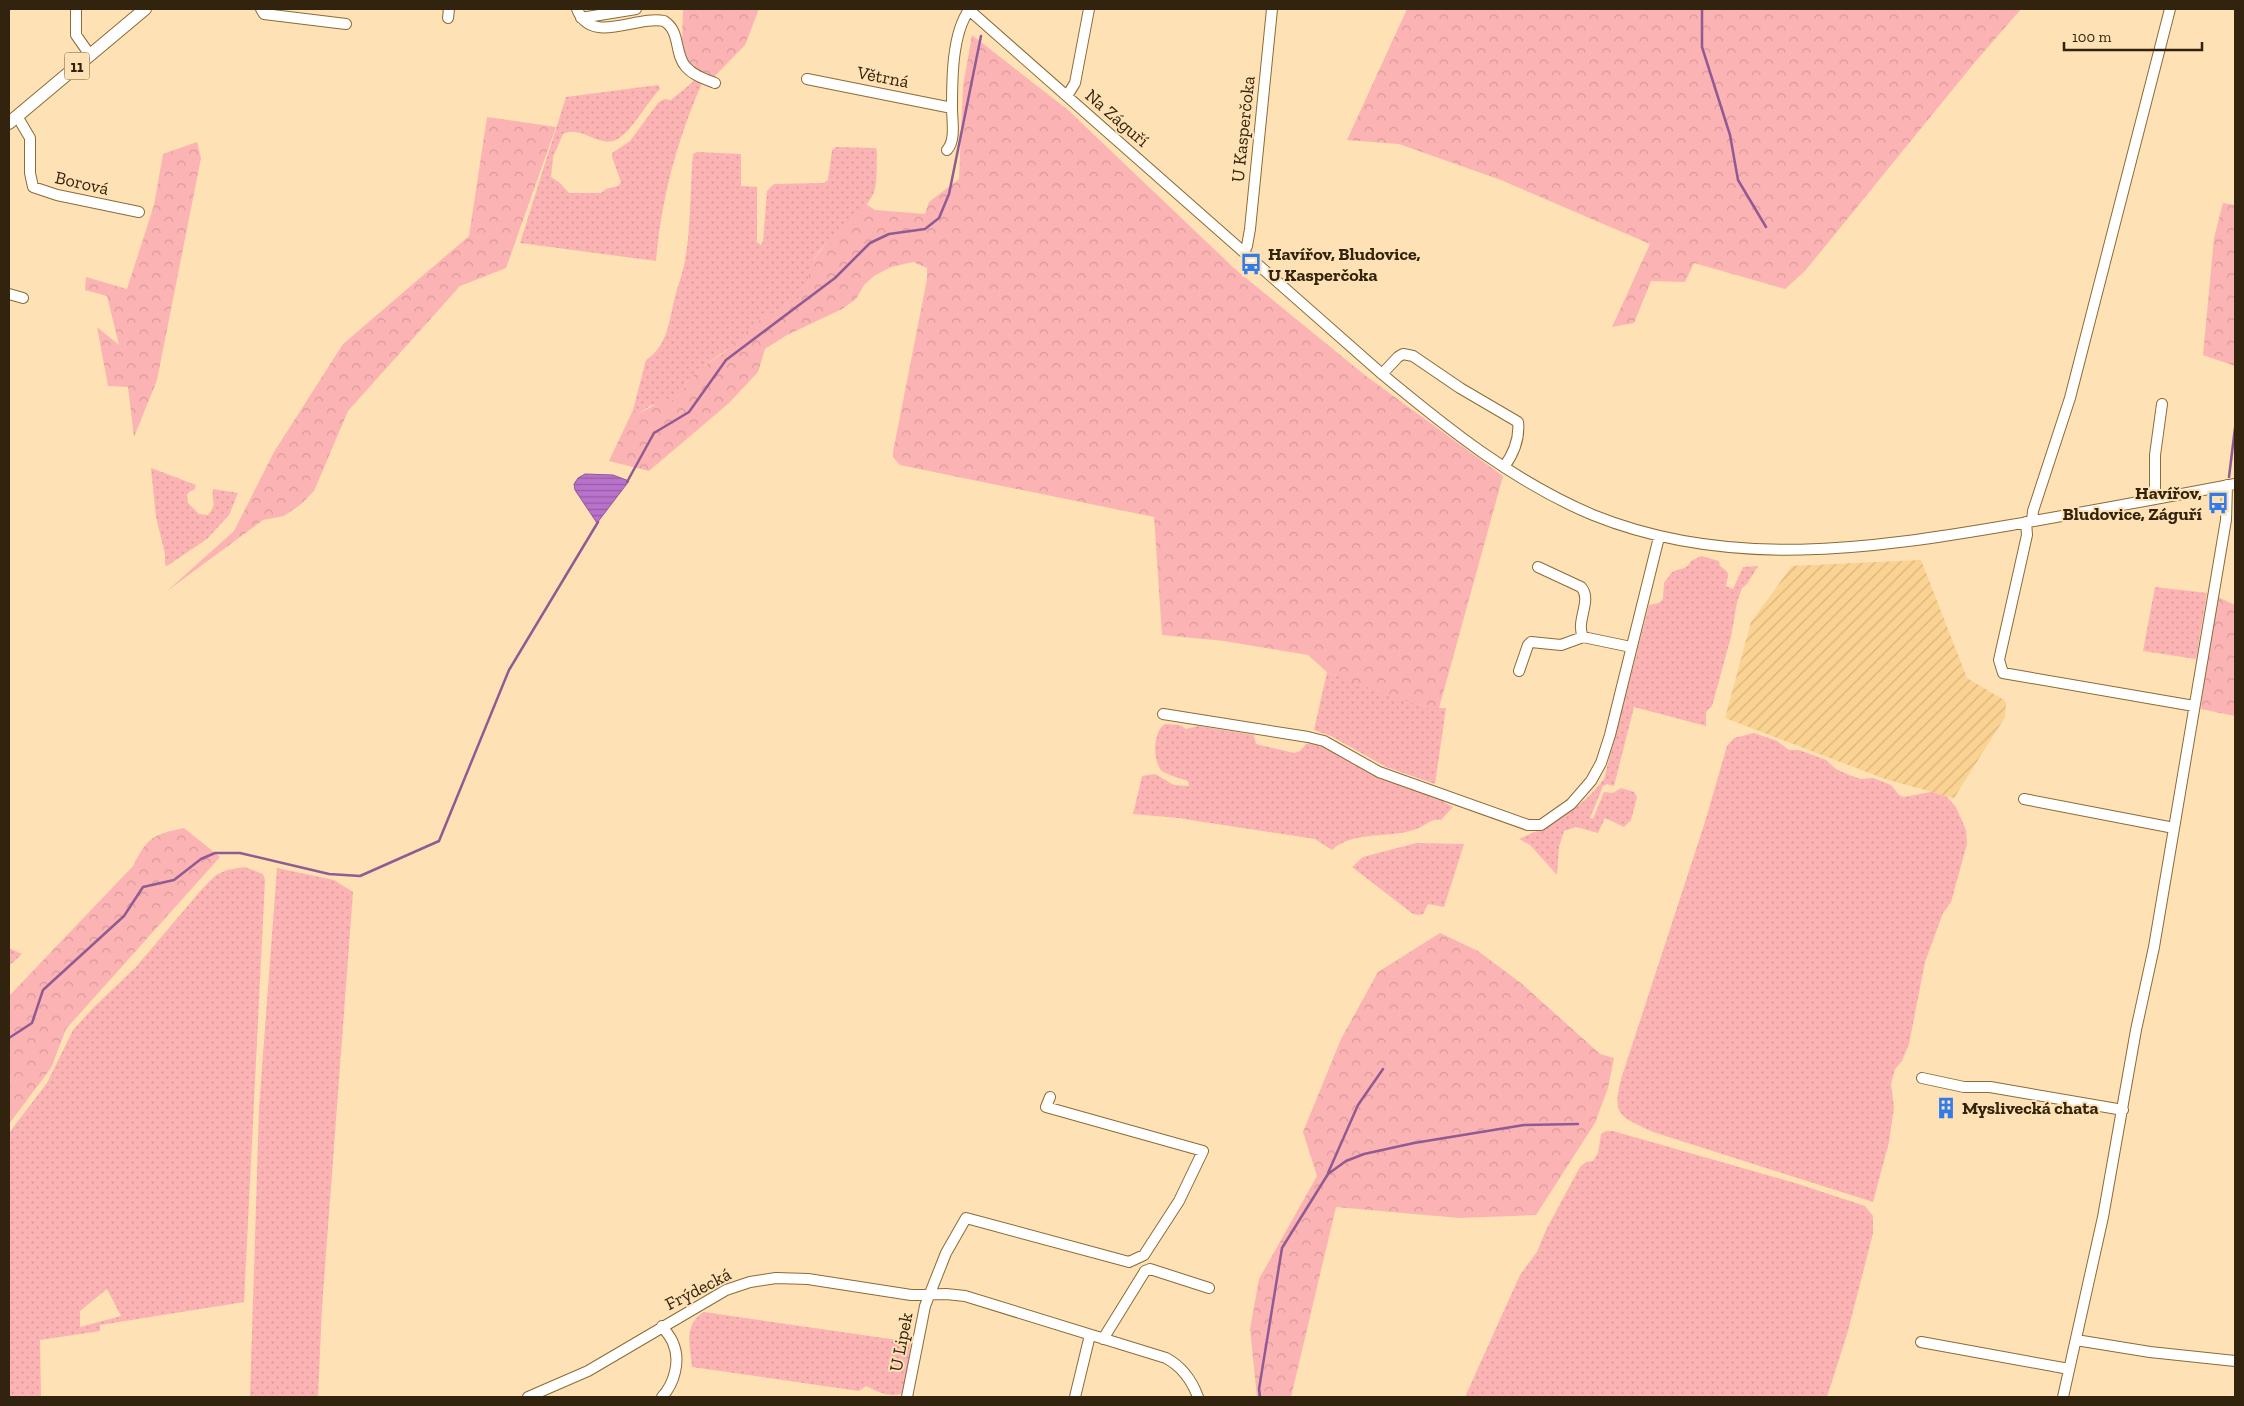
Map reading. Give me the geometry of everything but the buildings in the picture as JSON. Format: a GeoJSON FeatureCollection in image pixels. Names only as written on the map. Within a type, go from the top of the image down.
{"type":"FeatureCollection","features":[{"type":"Feature","properties":{"kind":"main road","name":"11"},"geometry":{"type":"LineString","coordinates":[[13,119],[145,9]]}},
{"type":"Feature","properties":{"kind":"street"},"geometry":{"type":"LineString","coordinates":[[76,9],[76,35],[90,55]]}},
{"type":"Feature","properties":{"kind":"street"},"geometry":{"type":"LineString","coordinates":[[261,9],[264,14],[346,24]]}},
{"type":"Feature","properties":{"kind":"street"},"geometry":{"type":"LineString","coordinates":[[579,13],[636,9]]}},
{"type":"Feature","properties":{"kind":"street"},"geometry":{"type":"LineString","coordinates":[[947,150],[950,146],[953,130],[952,108],[957,36],[968,9]]}},
{"type":"Feature","properties":{"kind":"street","name":"Na Záguří"},"geometry":{"type":"LineString","coordinates":[[968,9],[1382,374],[1433,416],[1504,467],[1579,509],[1626,527],[1659,536],[1724,548],[1814,551],[1918,540],[2029,522],[2231,484]]}},
{"type":"Feature","properties":{"kind":"street"},"geometry":{"type":"LineString","coordinates":[[1068,96],[1074,83],[1088,9]]}},
{"type":"Feature","properties":{"kind":"street","name":"U Kasperčoka"},"geometry":{"type":"LineString","coordinates":[[1244,252],[1250,229],[1272,9]]}},
{"type":"Feature","properties":{"kind":"street"},"geometry":{"type":"LineString","coordinates":[[2170,9],[2070,398],[2029,522],[1999,660],[2003,673],[2194,706]]}},
{"type":"Feature","properties":{"kind":"street"},"geometry":{"type":"LineString","coordinates":[[579,13],[588,24],[600,28],[660,20],[667,23],[673,29],[681,59],[686,68],[698,76],[715,83]]}},
{"type":"Feature","properties":{"kind":"street","name":"Větrná"},"geometry":{"type":"LineString","coordinates":[[807,79],[952,108]]}},
{"type":"Feature","properties":{"kind":"street","name":"Borová"},"geometry":{"type":"LineString","coordinates":[[13,119],[30,138],[30,173],[34,187],[57,195],[139,212]]}},
{"type":"Feature","properties":{"kind":"street"},"geometry":{"type":"LineString","coordinates":[[9,294],[22,298]]}},
{"type":"Feature","properties":{"kind":"street"},"geometry":{"type":"LineString","coordinates":[[1382,374],[1403,354],[1414,356],[1460,388],[1518,422],[1517,444],[1504,467]]}},
{"type":"Feature","properties":{"kind":"street"},"geometry":{"type":"LineString","coordinates":[[2155,499],[2155,455],[2162,404]]}},
{"type":"Feature","properties":{"kind":"street"},"geometry":{"type":"LineString","coordinates":[[2063,1397],[2103,1217],[2136,1030],[2154,947],[2231,484]]}},
{"type":"Feature","properties":{"kind":"street"},"geometry":{"type":"LineString","coordinates":[[1163,714],[1324,741],[1379,772],[1477,805],[1515,821],[1528,825],[1541,825],[1571,804],[1591,781],[1601,763],[1610,736],[1659,536]]}},
{"type":"Feature","properties":{"kind":"street"},"geometry":{"type":"LineString","coordinates":[[1538,567],[1581,587],[1585,591],[1586,596],[1581,626],[1583,637]]}},
{"type":"Feature","properties":{"kind":"street"},"geometry":{"type":"LineString","coordinates":[[1519,671],[1528,645],[1531,642],[1561,645],[1583,637],[1631,647]]}},
{"type":"Feature","properties":{"kind":"street"},"geometry":{"type":"LineString","coordinates":[[2024,799],[2174,828]]}},
{"type":"Feature","properties":{"kind":"street"},"geometry":{"type":"LineString","coordinates":[[1922,1078],[1964,1087],[1990,1087],[2123,1110]]}},
{"type":"Feature","properties":{"kind":"street","name":"U Lipek"},"geometry":{"type":"LineString","coordinates":[[907,1397],[925,1306],[946,1254],[966,1218],[1128,1262],[1144,1255],[1179,1201],[1203,1151],[1046,1106]]}},
{"type":"Feature","properties":{"kind":"street"},"geometry":{"type":"LineString","coordinates":[[1104,1339],[1145,1271],[1150,1269],[1210,1288]]}},
{"type":"Feature","properties":{"kind":"street","name":"Frýdecká"},"geometry":{"type":"LineString","coordinates":[[528,1397],[588,1371],[726,1290],[762,1279],[808,1279],[883,1292],[964,1296],[1172,1361],[1185,1374],[1198,1397]]}},
{"type":"Feature","properties":{"kind":"street"},"geometry":{"type":"LineString","coordinates":[[662,1326],[673,1344],[676,1362],[672,1382],[662,1397]]}},
{"type":"Feature","properties":{"kind":"street"},"geometry":{"type":"LineString","coordinates":[[1075,1397],[1090,1335]]}},
{"type":"Feature","properties":{"kind":"street"},"geometry":{"type":"LineString","coordinates":[[2076,1340],[2150,1352],[2235,1362]]}},
{"type":"Feature","properties":{"kind":"street"},"geometry":{"type":"LineString","coordinates":[[1921,1342],[2069,1369]]}},
{"type":"Feature","properties":{"kind":"shaded area"},"geometry":{"type":"Polygon","coordinates":[[[585,474],[613,475],[629,481],[597,523],[575,490],[574,484],[578,478],[585,474]]]}},
{"type":"Feature","properties":{"kind":"shaded area"},"geometry":{"type":"Polygon","coordinates":[[[1921,560],[1967,678],[2006,703],[2005,717],[1954,798],[1885,779],[1725,718],[1751,622],[1792,566],[1921,560]]]}},
{"type":"Feature","properties":{"kind":"green space"},"geometry":{"type":"Polygon","coordinates":[[[683,9],[759,9],[745,45],[711,80],[681,69],[683,9]]]}},
{"type":"Feature","properties":{"kind":"green space"},"geometry":{"type":"Polygon","coordinates":[[[1407,9],[2021,9],[1975,62],[1805,271],[1785,289],[1694,263],[1685,282],[1651,281],[1634,323],[1612,327],[1650,244],[1501,180],[1399,144],[1347,140],[1407,9]]]}},
{"type":"Feature","properties":{"kind":"green space"},"geometry":{"type":"Polygon","coordinates":[[[972,35],[1068,110],[1236,270],[1366,376],[1503,476],[1439,708],[1430,708],[1387,695],[1327,672],[1308,655],[1224,641],[1162,635],[1154,517],[900,465],[893,457],[893,452],[927,279],[927,268],[913,262],[891,267],[874,276],[864,285],[856,299],[842,309],[787,335],[765,349],[758,372],[729,403],[649,471],[609,461],[633,410],[638,414],[662,401],[671,401],[682,393],[688,380],[701,368],[722,354],[757,322],[799,298],[807,285],[810,268],[816,256],[832,236],[866,204],[875,210],[925,214],[929,202],[959,179],[963,86],[972,35]]]}},
{"type":"Feature","properties":{"kind":"green space"},"geometry":{"type":"Polygon","coordinates":[[[694,81],[702,83],[685,126],[666,192],[656,261],[520,243],[566,97],[658,85],[660,89],[627,131],[616,140],[603,141],[577,132],[563,134],[553,157],[551,177],[569,193],[601,193],[606,189],[618,186],[621,182],[612,153],[630,141],[658,103],[664,99],[671,100],[694,81]]]}},
{"type":"Feature","properties":{"kind":"green space"},"geometry":{"type":"Polygon","coordinates":[[[487,117],[556,127],[506,268],[460,286],[348,411],[314,491],[300,505],[284,516],[263,520],[167,591],[234,531],[274,452],[343,344],[469,236],[487,117]]]}},
{"type":"Feature","properties":{"kind":"green space"},"geometry":{"type":"Polygon","coordinates":[[[197,142],[201,158],[157,380],[134,437],[128,387],[108,386],[97,327],[119,345],[107,296],[85,290],[86,277],[127,289],[154,205],[163,154],[197,142]]]}},
{"type":"Feature","properties":{"kind":"green space"},"geometry":{"type":"Polygon","coordinates":[[[836,147],[876,148],[877,172],[874,192],[864,207],[815,257],[804,294],[701,368],[688,380],[682,393],[671,401],[650,406],[636,414],[633,410],[646,360],[663,340],[684,265],[687,248],[693,154],[697,152],[741,154],[741,186],[757,187],[757,242],[761,245],[763,241],[767,191],[774,184],[824,183],[828,180],[832,150],[836,147]]]}},
{"type":"Feature","properties":{"kind":"green space"},"geometry":{"type":"Polygon","coordinates":[[[2223,203],[2235,205],[2235,366],[2203,355],[2214,238],[2223,203]]]}},
{"type":"Feature","properties":{"kind":"green space"},"geometry":{"type":"Polygon","coordinates":[[[151,468],[196,485],[194,490],[190,491],[187,495],[188,503],[199,514],[208,515],[211,511],[213,489],[238,493],[229,515],[207,539],[167,566],[165,565],[165,554],[156,517],[151,468]]]}},
{"type":"Feature","properties":{"kind":"green space"},"geometry":{"type":"Polygon","coordinates":[[[1701,556],[1719,561],[1720,566],[1728,574],[1726,586],[1733,589],[1743,567],[1758,566],[1747,584],[1742,588],[1737,602],[1731,637],[1712,706],[1706,712],[1706,726],[1634,707],[1614,786],[1607,784],[1603,786],[1590,818],[1593,819],[1604,792],[1613,793],[1621,788],[1634,792],[1637,797],[1631,820],[1624,827],[1605,818],[1598,833],[1576,827],[1564,831],[1559,847],[1557,875],[1530,845],[1519,839],[1566,815],[1587,798],[1604,779],[1649,605],[1659,603],[1663,599],[1664,583],[1672,572],[1685,567],[1691,561],[1701,556]]]}},
{"type":"Feature","properties":{"kind":"green space"},"geometry":{"type":"Polygon","coordinates":[[[2155,587],[2207,593],[2196,659],[2143,651],[2155,587]]]}},
{"type":"Feature","properties":{"kind":"green space"},"geometry":{"type":"Polygon","coordinates":[[[2218,597],[2235,605],[2235,716],[2201,709],[2204,676],[2218,597]]]}},
{"type":"Feature","properties":{"kind":"green space"},"geometry":{"type":"Polygon","coordinates":[[[1327,672],[1429,708],[1446,708],[1435,784],[1386,767],[1331,736],[1314,730],[1327,672]]]}},
{"type":"Feature","properties":{"kind":"green space"},"geometry":{"type":"Polygon","coordinates":[[[1165,724],[1180,725],[1186,729],[1198,726],[1254,735],[1256,744],[1294,753],[1300,751],[1306,744],[1311,743],[1327,748],[1443,799],[1445,803],[1453,807],[1441,820],[1431,821],[1416,829],[1395,834],[1361,837],[1341,844],[1332,850],[1315,839],[1178,818],[1133,814],[1142,776],[1155,774],[1174,785],[1189,786],[1188,781],[1165,773],[1159,766],[1155,754],[1156,739],[1165,724]]]}},
{"type":"Feature","properties":{"kind":"green space"},"geometry":{"type":"Polygon","coordinates":[[[1754,733],[1777,741],[1789,750],[1799,750],[1826,760],[1836,769],[1849,775],[1861,779],[1873,778],[1891,785],[1899,795],[1904,797],[1931,792],[1946,796],[1956,807],[1966,830],[1967,844],[1951,902],[1943,913],[1925,962],[1909,1044],[1902,1061],[1895,1069],[1891,1084],[1894,1107],[1889,1142],[1873,1202],[1653,1132],[1625,1118],[1618,1107],[1617,1099],[1622,1076],[1705,822],[1727,746],[1734,738],[1754,733]]]}},
{"type":"Feature","properties":{"kind":"green space"},"geometry":{"type":"Polygon","coordinates":[[[184,828],[220,857],[66,1029],[51,1068],[9,1124],[9,996],[133,866],[147,843],[158,835],[184,828]]]}},
{"type":"Feature","properties":{"kind":"green space"},"geometry":{"type":"Polygon","coordinates":[[[1416,843],[1464,844],[1444,907],[1428,904],[1423,914],[1419,915],[1413,914],[1352,867],[1363,857],[1416,843]]]}},
{"type":"Feature","properties":{"kind":"green space"},"geometry":{"type":"Polygon","coordinates":[[[245,867],[263,874],[265,880],[244,1302],[100,1325],[100,1331],[40,1340],[41,1397],[9,1397],[9,1133],[47,1083],[73,1030],[136,967],[202,889],[216,875],[227,870],[245,867]],[[107,1289],[80,1311],[80,1327],[121,1316],[107,1289]]]}},
{"type":"Feature","properties":{"kind":"green space"},"geometry":{"type":"Polygon","coordinates":[[[277,868],[334,880],[353,892],[322,1307],[318,1397],[250,1397],[259,1109],[277,868]]]}},
{"type":"Feature","properties":{"kind":"green space"},"geometry":{"type":"Polygon","coordinates":[[[1440,933],[1478,951],[1522,984],[1600,1054],[1614,1058],[1608,1088],[1595,1123],[1536,1215],[1459,1218],[1336,1207],[1291,1397],[1257,1397],[1250,1329],[1259,1279],[1317,1176],[1303,1132],[1341,1039],[1378,972],[1440,933]]]}},
{"type":"Feature","properties":{"kind":"green space"},"geometry":{"type":"Polygon","coordinates":[[[9,948],[22,954],[9,966],[9,948]]]}},
{"type":"Feature","properties":{"kind":"green space"},"geometry":{"type":"Polygon","coordinates":[[[1606,1131],[1613,1131],[1795,1183],[1865,1206],[1873,1216],[1873,1233],[1848,1331],[1827,1397],[1465,1397],[1520,1275],[1537,1252],[1546,1230],[1580,1167],[1586,1162],[1593,1161],[1598,1153],[1601,1134],[1606,1131]]]}},
{"type":"Feature","properties":{"kind":"green space"},"geometry":{"type":"Polygon","coordinates":[[[704,1312],[911,1342],[904,1391],[901,1394],[891,1395],[866,1386],[859,1391],[692,1367],[689,1343],[690,1329],[697,1317],[704,1312]]]}},
{"type":"Feature","properties":{"kind":"waterway"},"geometry":{"type":"LineString","coordinates":[[1702,9],[1702,47],[1730,135],[1738,180],[1766,227]]}},
{"type":"Feature","properties":{"kind":"waterway"},"geometry":{"type":"LineString","coordinates":[[627,482],[654,433],[689,412],[726,360],[835,278],[870,243],[889,234],[925,229],[939,218],[949,194],[981,36]]}},
{"type":"Feature","properties":{"kind":"waterway"},"geometry":{"type":"LineString","coordinates":[[2229,477],[2235,428]]}},
{"type":"Feature","properties":{"kind":"waterway"},"geometry":{"type":"LineString","coordinates":[[9,1038],[32,1023],[43,990],[124,916],[143,887],[174,880],[201,859],[215,853],[240,853],[329,874],[360,876],[439,841],[509,670],[598,522]]}},
{"type":"Feature","properties":{"kind":"waterway"},"geometry":{"type":"LineString","coordinates":[[1328,1173],[1358,1105],[1383,1069]]}},
{"type":"Feature","properties":{"kind":"waterway"},"geometry":{"type":"LineString","coordinates":[[1260,1397],[1259,1389],[1282,1248],[1328,1174],[1346,1161],[1364,1154],[1414,1143],[1524,1125],[1578,1124]]}},
{"type":"Feature","properties":{"kind":"place","name":"Havířov, Bludovice, U Kasperčoka"},"geometry":{"type":"Point","coordinates":[1251,264]}},
{"type":"Feature","properties":{"kind":"place","name":"Havířov, Bludovice, Záguří"},"geometry":{"type":"Point","coordinates":[2218,503]}},
{"type":"Feature","properties":{"kind":"place","name":"Myslivecká chata"},"geometry":{"type":"Point","coordinates":[1946,1108]}}]}
